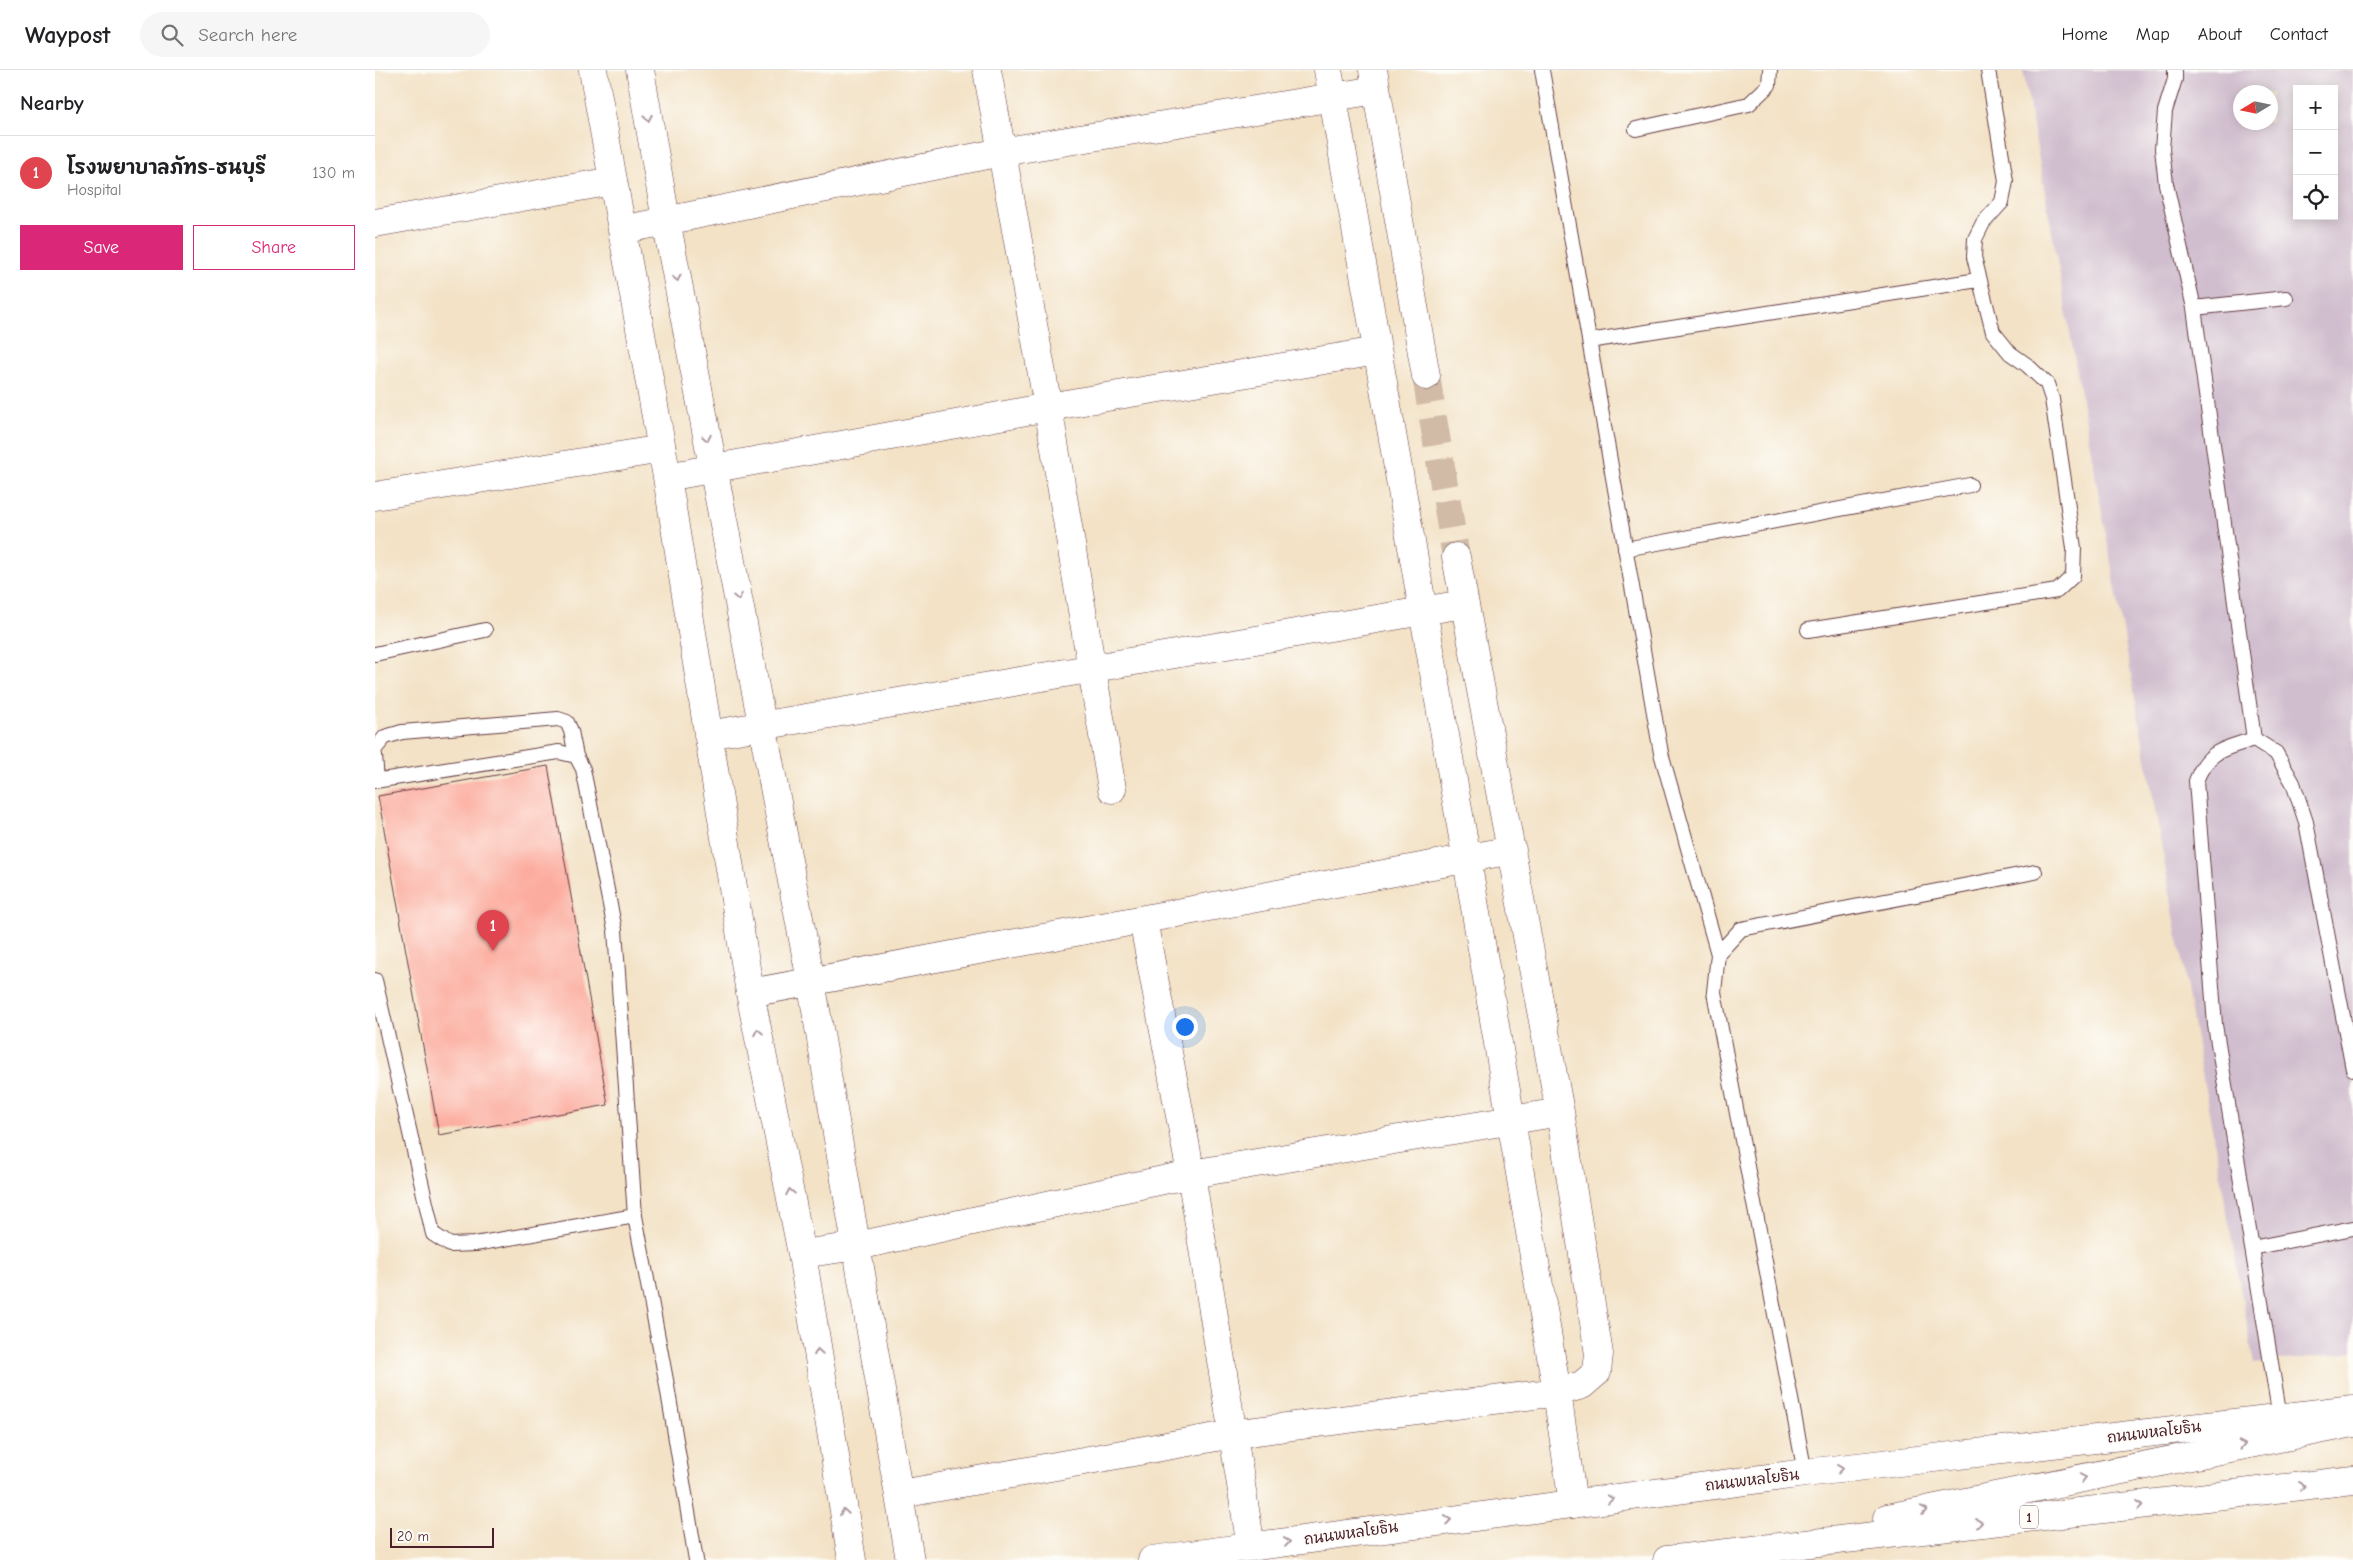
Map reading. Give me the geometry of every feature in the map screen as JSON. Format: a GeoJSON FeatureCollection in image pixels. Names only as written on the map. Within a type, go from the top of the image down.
{"type":"FeatureCollection","features":[{"type":"Feature","properties":{"kind":"main road"},"geometry":{"type":"LineString","coordinates":[[593,70],[667,477],[750,993],[802,1254],[852,1560]]}},
{"type":"Feature","properties":{"kind":"main road"},"geometry":{"type":"LineString","coordinates":[[640,70],[666,220],[811,981],[901,1494],[910,1560]]}},
{"type":"Feature","properties":{"kind":"main road"},"geometry":{"type":"LineString","coordinates":[[987,70],[1048,407],[1112,789]]}},
{"type":"Feature","properties":{"kind":"main road"},"geometry":{"type":"LineString","coordinates":[[1328,70],[1425,612],[1557,1392],[1573,1504]]}},
{"type":"Feature","properties":{"kind":"main road"},"geometry":{"type":"LineString","coordinates":[[622,230],[1001,152],[1333,97],[1375,80],[1426,376]]}},
{"type":"Feature","properties":{"kind":"main road"},"geometry":{"type":"LineString","coordinates":[[375,223],[613,181]]}},
{"type":"Feature","properties":{"kind":"main road"},"geometry":{"type":"LineString","coordinates":[[667,477],[713,467],[1048,407],[1377,351]]}},
{"type":"Feature","properties":{"kind":"main road"},"geometry":{"type":"LineString","coordinates":[[375,496],[662,449]]}},
{"type":"Feature","properties":{"kind":"main road"},"geometry":{"type":"LineString","coordinates":[[901,1494],[1233,1434],[1557,1392],[1581,1385],[1597,1372],[1599,1354],[1560,1112],[1512,850],[1463,604],[1456,557]]}},
{"type":"Feature","properties":{"kind":"main road"},"geometry":{"type":"LineString","coordinates":[[708,735],[763,727],[1092,667],[1425,612],[1463,604]]}},
{"type":"Feature","properties":{"kind":"main road"},"geometry":{"type":"LineString","coordinates":[[750,993],[1467,860],[1512,850]]}},
{"type":"Feature","properties":{"kind":"main road"},"geometry":{"type":"LineString","coordinates":[[1143,920],[1191,1174],[1251,1547]]}},
{"type":"Feature","properties":{"kind":"main road"},"geometry":{"type":"LineString","coordinates":[[802,1254],[857,1246],[1191,1174],[1560,1112]]}},
{"type":"Feature","properties":{"kind":"main road","name":"ถนนพหลโยธิน"},"geometry":{"type":"LineString","coordinates":[[1152,1560],[1805,1474],[2353,1409]]}},
{"type":"Feature","properties":{"kind":"main road"},"geometry":{"type":"LineString","coordinates":[[1704,1555],[2353,1423]]}},
{"type":"Feature","properties":{"kind":"main road","name":"1"},"geometry":{"type":"LineString","coordinates":[[1667,1560],[2353,1480]]}},
{"type":"Feature","properties":{"kind":"lane"},"geometry":{"type":"LineString","coordinates":[[1542,70],[1661,752],[1718,954],[1714,992],[1805,1474]]}},
{"type":"Feature","properties":{"kind":"lane"},"geometry":{"type":"LineString","coordinates":[[1636,128],[1749,104],[1769,85],[1770,70]]}},
{"type":"Feature","properties":{"kind":"lane"},"geometry":{"type":"LineString","coordinates":[[1808,630],[2057,591],[2073,576],[2074,548],[2052,398],[2047,384],[2027,365],[2010,353],[1993,332],[1973,257],[1975,239],[1983,222],[2002,202],[2006,180],[1988,70]]}},
{"type":"Feature","properties":{"kind":"lane"},"geometry":{"type":"LineString","coordinates":[[2175,70],[2175,79],[2165,110],[2162,149],[2166,184],[2194,308],[2254,739],[2276,753],[2293,783],[2306,822],[2353,1069]]}},
{"type":"Feature","properties":{"kind":"lane"},"geometry":{"type":"LineString","coordinates":[[1589,341],[1978,280]]}},
{"type":"Feature","properties":{"kind":"lane"},"geometry":{"type":"LineString","coordinates":[[2194,308],[2286,298]]}},
{"type":"Feature","properties":{"kind":"lane"},"geometry":{"type":"LineString","coordinates":[[1625,549],[1970,485]]}},
{"type":"Feature","properties":{"kind":"lane"},"geometry":{"type":"LineString","coordinates":[[375,654],[485,630]]}},
{"type":"Feature","properties":{"kind":"lane"},"geometry":{"type":"LineString","coordinates":[[375,749],[385,737],[402,732],[558,719],[567,722],[571,730],[575,756],[583,769],[615,930],[635,1216],[666,1380],[696,1560]]}},
{"type":"Feature","properties":{"kind":"lane"},"geometry":{"type":"LineString","coordinates":[[2254,739],[2219,751],[2203,764],[2196,781],[2215,1025],[2280,1417]]}},
{"type":"Feature","properties":{"kind":"lane"},"geometry":{"type":"LineString","coordinates":[[375,755],[376,781],[559,752],[575,756]]}},
{"type":"Feature","properties":{"kind":"lane"},"geometry":{"type":"LineString","coordinates":[[1718,954],[1741,929],[2035,872]]}},
{"type":"Feature","properties":{"kind":"lane"},"geometry":{"type":"LineString","coordinates":[[375,980],[433,1234],[450,1245],[475,1244],[635,1216]]}},
{"type":"Feature","properties":{"kind":"lane"},"geometry":{"type":"LineString","coordinates":[[2251,1248],[2353,1228]]}},
{"type":"Feature","properties":{"kind":"shaded area"},"geometry":{"type":"Polygon","coordinates":[[[2023,70],[2353,70],[2353,1352],[2254,1364],[2023,70]]]}},
{"type":"Feature","properties":{"kind":"building"},"geometry":{"type":"Polygon","coordinates":[[[548,766],[608,1105],[439,1135],[378,796],[548,766]]]}},
{"type":"Feature","properties":{"kind":"tunnel"},"geometry":{"type":"LineString","coordinates":[[1426,376],[1456,557]]}},
{"type":"Feature","properties":{"kind":"place","name":"โรงพยาบาลภัทร-ธนบุรี"},"geometry":{"type":"Point","coordinates":[493,951]}}]}
